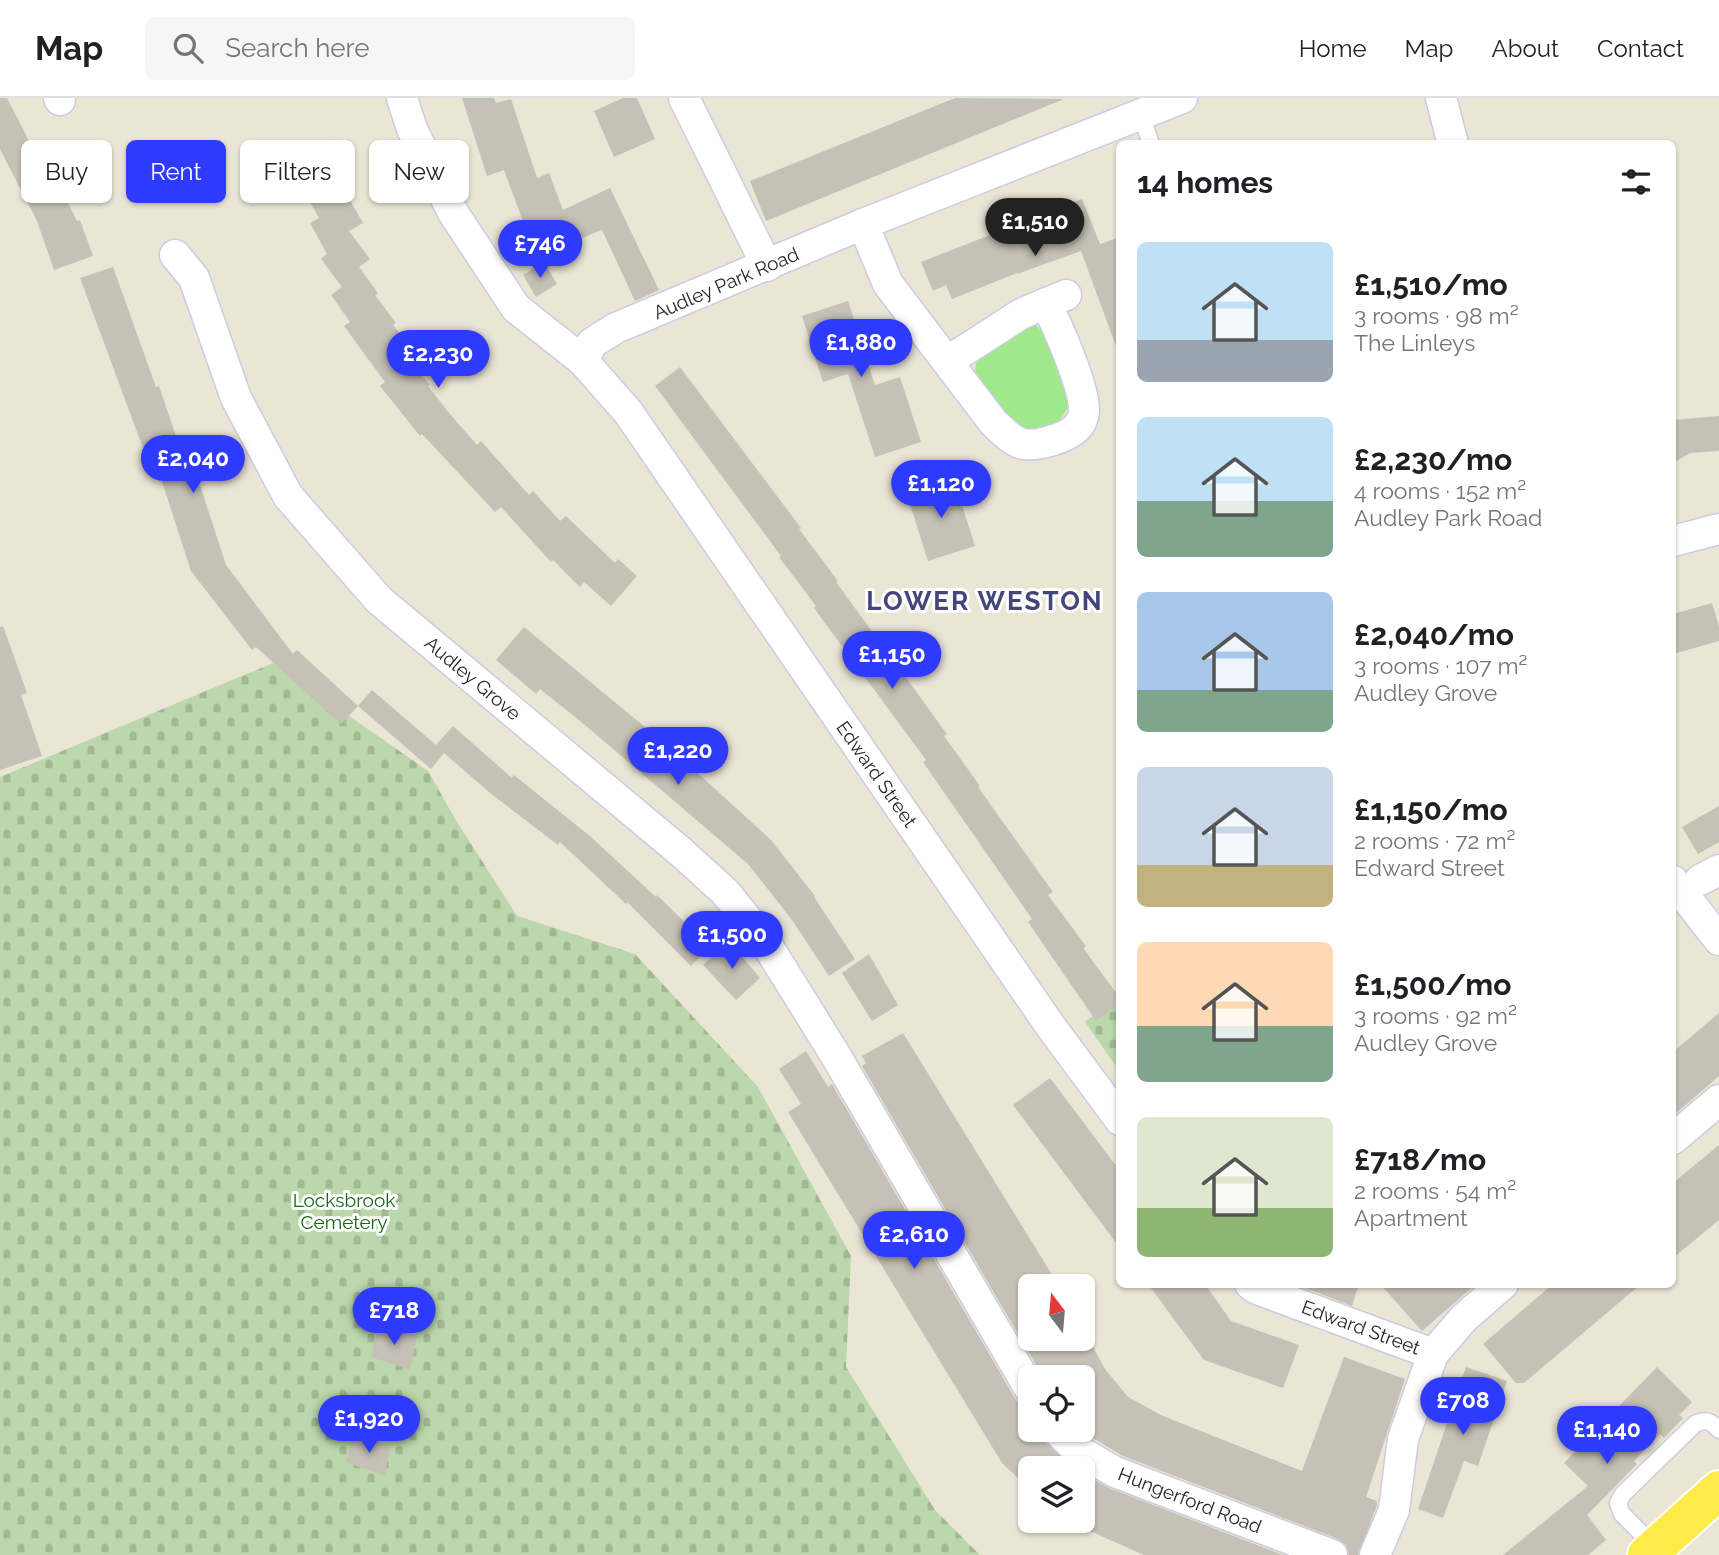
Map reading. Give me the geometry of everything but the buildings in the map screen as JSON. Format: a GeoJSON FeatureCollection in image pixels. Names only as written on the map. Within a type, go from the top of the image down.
{"type":"FeatureCollection","features":[{"type":"Feature","properties":{"kind":"main road"},"geometry":{"type":"LineString","coordinates":[[1659,1545],[1719,1490]]}},
{"type":"Feature","properties":{"kind":"main road"},"geometry":{"type":"LineString","coordinates":[[1659,1545],[1701,1522],[1719,1520]]}},
{"type":"Feature","properties":{"kind":"street"},"geometry":{"type":"LineString","coordinates":[[402,98],[412,129],[452,211],[516,308],[583,361]]}},
{"type":"Feature","properties":{"kind":"street"},"geometry":{"type":"LineString","coordinates":[[684,98],[767,266]]}},
{"type":"Feature","properties":{"kind":"street","name":"Audley Park Road"},"geometry":{"type":"LineString","coordinates":[[583,361],[592,343],[617,328],[863,224],[1182,98]]}},
{"type":"Feature","properties":{"kind":"street"},"geometry":{"type":"LineString","coordinates":[[1441,98],[1453,140]]}},
{"type":"Feature","properties":{"kind":"street"},"geometry":{"type":"LineString","coordinates":[[863,224],[888,284],[993,422],[1011,439],[1029,446],[1053,441],[1076,430],[1084,412],[1080,390],[1058,327],[1056,299],[1021,314],[948,361]]}},
{"type":"Feature","properties":{"kind":"street","name":"Audley Grove"},"geometry":{"type":"LineString","coordinates":[[175,255],[194,278],[236,398],[288,496],[379,600],[681,852],[725,891],[764,940],[836,1056],[1018,1369]]}},
{"type":"Feature","properties":{"kind":"street","name":"Edward Street"},"geometry":{"type":"LineString","coordinates":[[583,361],[628,412],[1049,1024],[1116,1115]]}},
{"type":"Feature","properties":{"kind":"street"},"geometry":{"type":"LineString","coordinates":[[1676,540],[1719,529]]}},
{"type":"Feature","properties":{"kind":"street"},"geometry":{"type":"LineString","coordinates":[[1693,880],[1719,940]]}},
{"type":"Feature","properties":{"kind":"street"},"geometry":{"type":"LineString","coordinates":[[1676,1136],[1719,1100]]}},
{"type":"Feature","properties":{"kind":"street","name":"Edward Street"},"geometry":{"type":"LineString","coordinates":[[1256,1288],[1433,1354]]}},
{"type":"Feature","properties":{"kind":"street"},"geometry":{"type":"LineString","coordinates":[[1375,1555],[1394,1510],[1404,1439],[1433,1354],[1464,1318],[1498,1288]]}},
{"type":"Feature","properties":{"kind":"street","name":"Hungerford Road"},"geometry":{"type":"LineString","coordinates":[[1069,1442],[1077,1450],[1115,1472],[1332,1555]]}},
{"type":"Feature","properties":{"kind":"lane"},"geometry":{"type":"LineString","coordinates":[[1142,114],[1151,140]]}},
{"type":"Feature","properties":{"kind":"lane"},"geometry":{"type":"LineString","coordinates":[[1659,1545],[1622,1514],[1618,1503],[1623,1494],[1695,1424],[1703,1420],[1712,1422],[1719,1430]]}},
{"type":"Feature","properties":{"kind":"green space"},"geometry":{"type":"Polygon","coordinates":[[[1034,323],[1046,336],[1070,399],[1065,413],[1055,424],[1034,431],[1021,428],[999,408],[980,384],[975,369],[976,363],[982,357],[1034,323]]]}},
{"type":"Feature","properties":{"kind":"green space","name":"Locksbrook Cemetery"},"geometry":{"type":"Polygon","coordinates":[[[273,663],[428,771],[517,916],[635,954],[758,1087],[851,1256],[846,1367],[935,1510],[980,1555],[0,1555],[0,777],[273,663]]]}},
{"type":"Feature","properties":{"kind":"green space"},"geometry":{"type":"Polygon","coordinates":[[[1116,999],[1116,1066],[1085,1022],[1116,999]]]}},
{"type":"Feature","properties":{"kind":"district","name":"LOWER WESTON"},"geometry":{"type":"Point","coordinates":[985,601]}}]}
